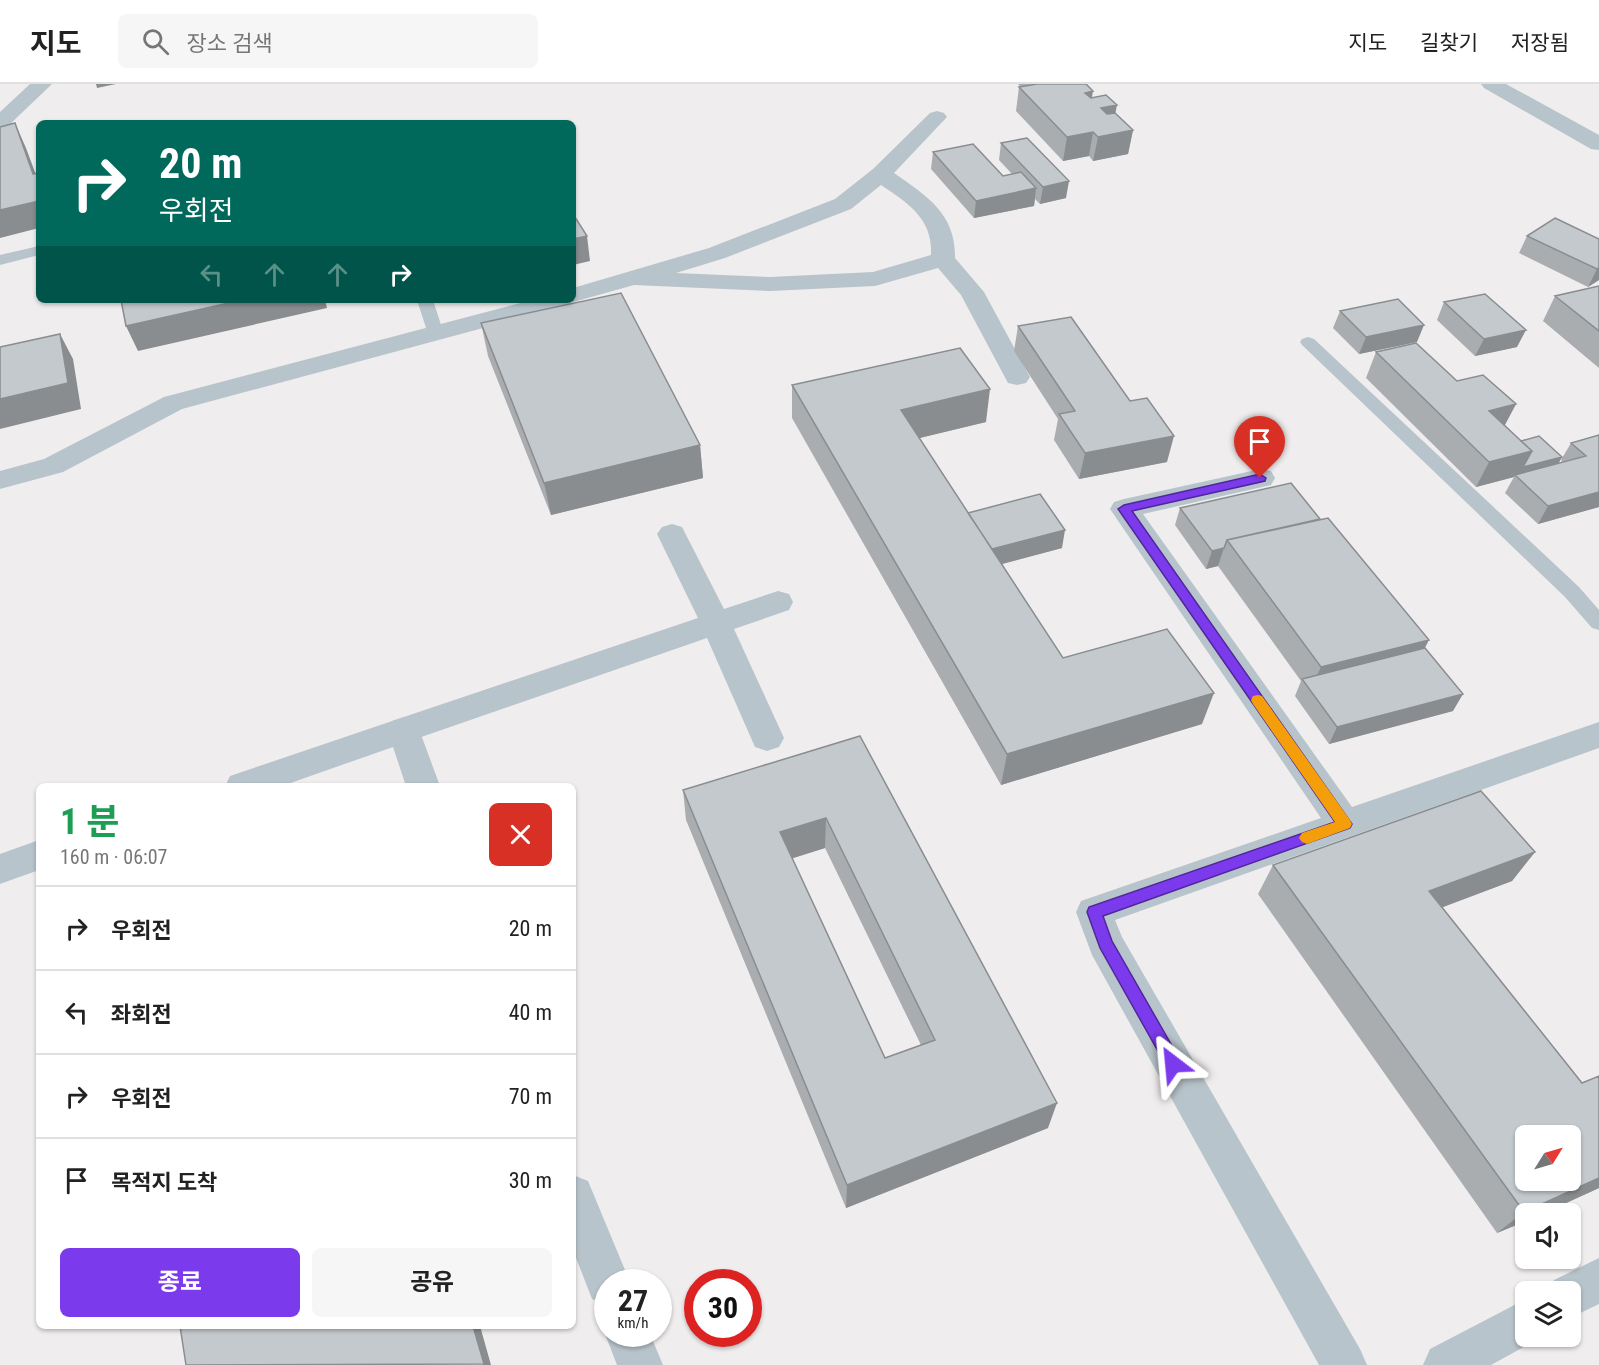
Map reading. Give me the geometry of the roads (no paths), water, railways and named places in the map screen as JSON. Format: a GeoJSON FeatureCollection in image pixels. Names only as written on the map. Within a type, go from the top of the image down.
{"type":"FeatureCollection","features":[{"type":"Feature","properties":{"kind":"street"},"geometry":{"type":"LineString","coordinates":[[0,123],[42,84]]}},
{"type":"Feature","properties":{"kind":"street"},"geometry":{"type":"LineString","coordinates":[[1491,84],[1599,144]]}},
{"type":"Feature","properties":{"kind":"street"},"geometry":{"type":"LineString","coordinates":[[576,295],[717,253],[843,204],[881,174],[937,117]]}},
{"type":"Feature","properties":{"kind":"street"},"geometry":{"type":"LineString","coordinates":[[881,174],[931,211],[946,242],[943,259]]}},
{"type":"Feature","properties":{"kind":"street"},"geometry":{"type":"LineString","coordinates":[[632,278],[770,284],[875,279],[943,259]]}},
{"type":"Feature","properties":{"kind":"street"},"geometry":{"type":"LineString","coordinates":[[943,259],[972,292],[1017,377]]}},
{"type":"Feature","properties":{"kind":"street"},"geometry":{"type":"LineString","coordinates":[[0,480],[53,466],[173,403],[549,303]]}},
{"type":"Feature","properties":{"kind":"street"},"geometry":{"type":"LineString","coordinates":[[1260,478],[1124,509],[1345,824]]}},
{"type":"Feature","properties":{"kind":"street"},"geometry":{"type":"LineString","coordinates":[[672,534],[716,623],[767,738]]}},
{"type":"Feature","properties":{"kind":"street"},"geometry":{"type":"LineString","coordinates":[[251,783],[778,602]]}},
{"type":"Feature","properties":{"kind":"street"},"geometry":{"type":"LineString","coordinates":[[404,730],[422,783]]}},
{"type":"Feature","properties":{"kind":"street"},"geometry":{"type":"LineString","coordinates":[[1344,1365],[1105,943],[1094,912],[1599,735]]}},
{"type":"Feature","properties":{"kind":"street"},"geometry":{"type":"LineString","coordinates":[[0,869],[36,856]]}},
{"type":"Feature","properties":{"kind":"street"},"geometry":{"type":"LineString","coordinates":[[576,1203],[602,1269]]}},
{"type":"Feature","properties":{"kind":"street"},"geometry":{"type":"LineString","coordinates":[[1581,1290],[1599,1280]]}},
{"type":"Feature","properties":{"kind":"street"},"geometry":{"type":"LineString","coordinates":[[1446,1365],[1515,1327]]}},
{"type":"Feature","properties":{"kind":"street"},"geometry":{"type":"LineString","coordinates":[[632,1347],[640,1365]]}},
{"type":"Feature","properties":{"kind":"lane"},"geometry":{"type":"LineString","coordinates":[[0,260],[36,251]]}},
{"type":"Feature","properties":{"kind":"lane"},"geometry":{"type":"LineString","coordinates":[[426,303],[436,334]]}},
{"type":"Feature","properties":{"kind":"lane"},"geometry":{"type":"LineString","coordinates":[[1308,342],[1572,592],[1599,623]]}}]}
